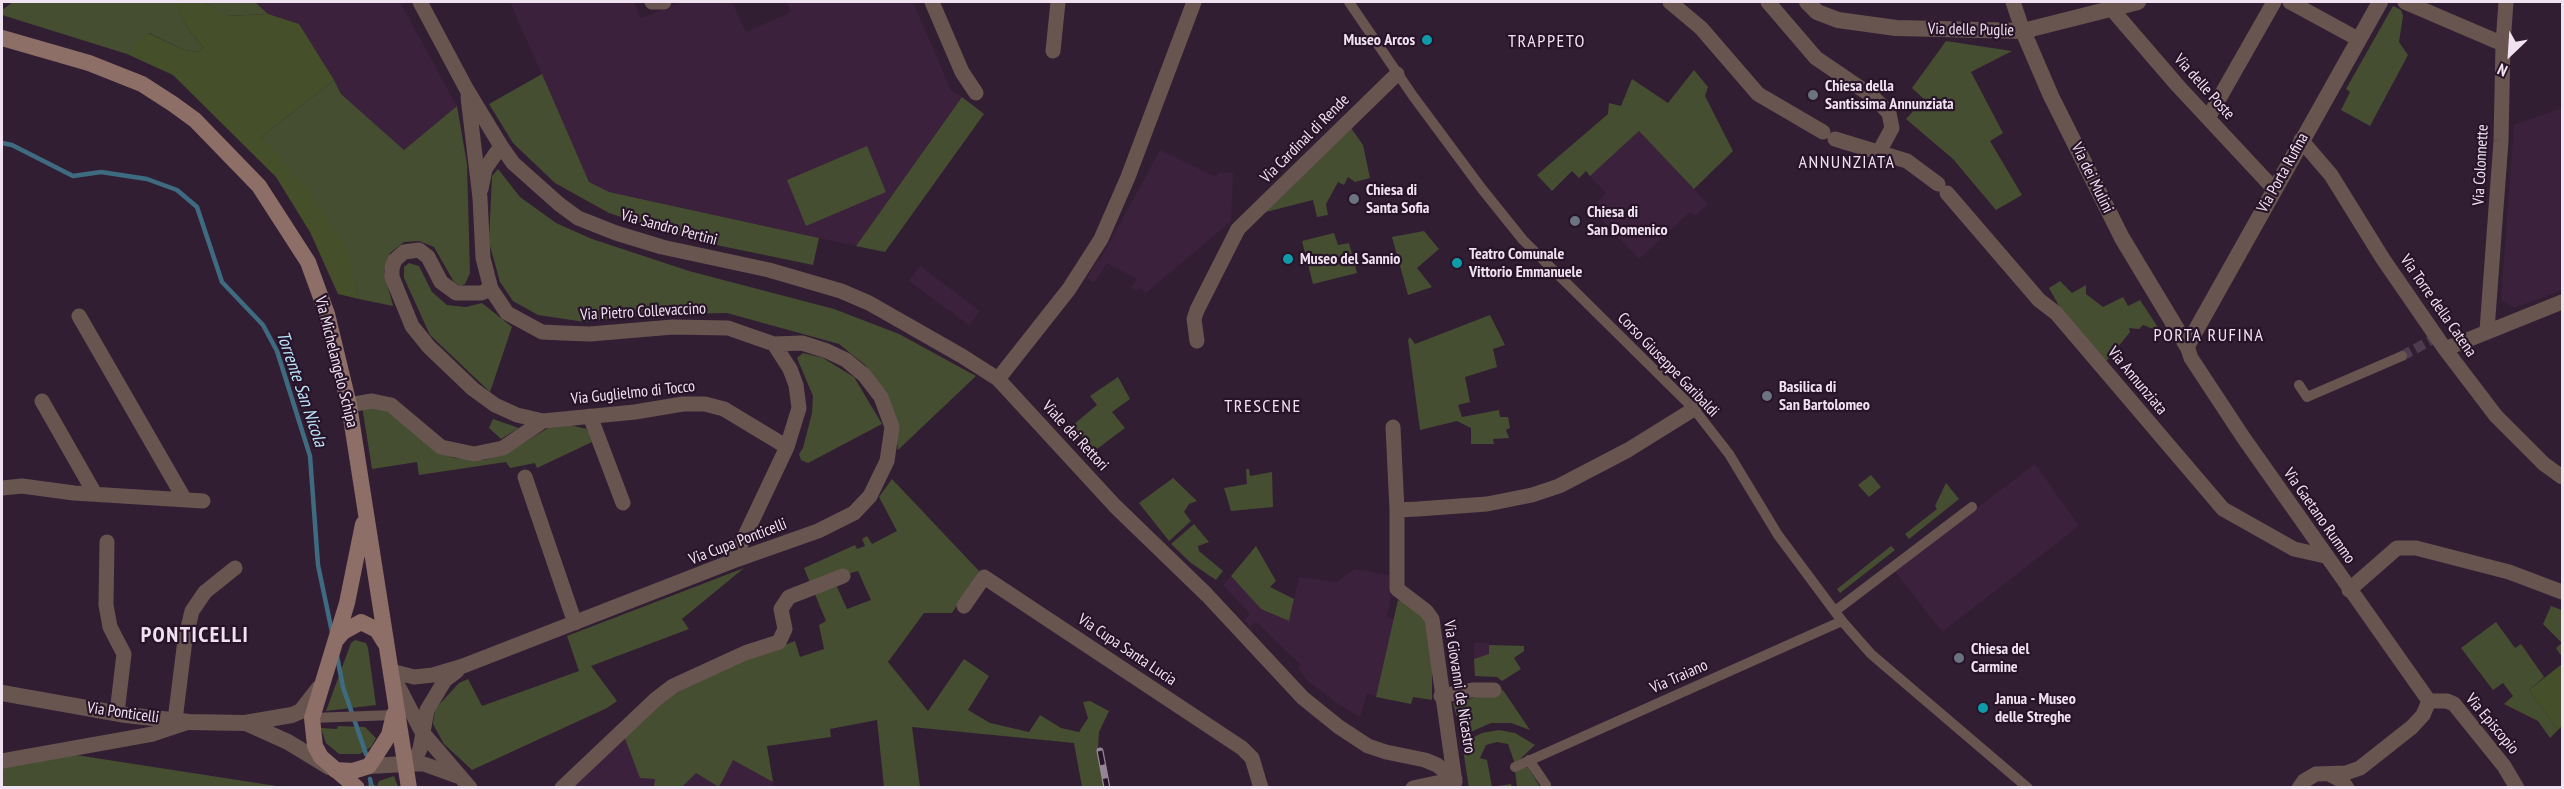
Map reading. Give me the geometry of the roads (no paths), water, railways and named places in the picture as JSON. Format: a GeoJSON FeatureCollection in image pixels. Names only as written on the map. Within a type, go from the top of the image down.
{"type":"FeatureCollection","features":[{"type":"Feature","properties":{"kind":"main road","name":"Via Michelangelo Schipa"},"geometry":{"type":"LineString","coordinates":[[2,38],[89,63],[142,84],[195,120],[258,186],[308,262],[327,314],[350,405],[388,649],[395,711],[409,764],[409,788]]}},
{"type":"Feature","properties":{"kind":"main road"},"geometry":{"type":"LineString","coordinates":[[357,788],[334,770],[315,746],[312,718],[357,563],[365,496]]}},
{"type":"Feature","properties":{"kind":"main road"},"geometry":{"type":"LineString","coordinates":[[336,641],[343,632],[361,622],[377,630],[388,649]]}},
{"type":"Feature","properties":{"kind":"main road"},"geometry":{"type":"LineString","coordinates":[[334,770],[353,771],[369,766],[389,735],[395,711]]}},
{"type":"Feature","properties":{"kind":"street","name":"Via Sandro Pertini"},"geometry":{"type":"LineString","coordinates":[[420,2],[467,90],[499,143],[532,181],[578,218],[662,247],[769,270],[840,291],[870,303],[998,379]]}},
{"type":"Feature","properties":{"kind":"street"},"geometry":{"type":"LineString","coordinates":[[652,2],[664,2]]}},
{"type":"Feature","properties":{"kind":"street"},"geometry":{"type":"LineString","coordinates":[[932,2],[962,72],[976,93]]}},
{"type":"Feature","properties":{"kind":"street"},"geometry":{"type":"LineString","coordinates":[[1053,51],[1058,2]]}},
{"type":"Feature","properties":{"kind":"street"},"geometry":{"type":"LineString","coordinates":[[998,379],[1069,289],[1101,239],[1128,177],[1194,2]]}},
{"type":"Feature","properties":{"kind":"street","name":"Corso Giuseppe Garibaldi"},"geometry":{"type":"LineString","coordinates":[[1349,2],[1396,74],[1523,240],[1694,409],[1729,454],[1778,535],[1842,621],[1871,654],[2028,788]]}},
{"type":"Feature","properties":{"kind":"street","name":"Via Annunziata"},"geometry":{"type":"LineString","coordinates":[[1670,2],[1701,28],[1758,94],[1829,136],[1906,161],[1943,188],[2032,292],[2056,314],[2223,509],[2294,549],[2325,556]]}},
{"type":"Feature","properties":{"kind":"street"},"geometry":{"type":"LineString","coordinates":[[1768,2],[1816,58],[1872,96],[1889,113],[1892,128],[1879,153]]}},
{"type":"Feature","properties":{"kind":"street","name":"Via delle Puglie"},"geometry":{"type":"LineString","coordinates":[[1807,2],[1817,12],[1838,20],[1896,28],[2023,31],[2110,7],[2138,2]]}},
{"type":"Feature","properties":{"kind":"street","name":"Via dei Mulini"},"geometry":{"type":"LineString","coordinates":[[2013,2],[2023,31],[2122,238],[2187,346]]}},
{"type":"Feature","properties":{"kind":"street"},"geometry":{"type":"LineString","coordinates":[[2208,118],[2274,2]]}},
{"type":"Feature","properties":{"kind":"street"},"geometry":{"type":"LineString","coordinates":[[2290,2],[2358,39]]}},
{"type":"Feature","properties":{"kind":"street","name":"Via Porta Rufina"},"geometry":{"type":"LineString","coordinates":[[2187,346],[2380,2]]}},
{"type":"Feature","properties":{"kind":"street"},"geometry":{"type":"LineString","coordinates":[[2405,2],[2502,44]]}},
{"type":"Feature","properties":{"kind":"street","name":"Via Colonnette"},"geometry":{"type":"LineString","coordinates":[[2487,330],[2501,141],[2502,44],[2506,2]]}},
{"type":"Feature","properties":{"kind":"street","name":"Via delle Poste"},"geometry":{"type":"LineString","coordinates":[[2110,7],[2274,189]]}},
{"type":"Feature","properties":{"kind":"street","name":"Via Cardinal di Rende"},"geometry":{"type":"LineString","coordinates":[[1197,341],[1194,319],[1197,310],[1238,229],[1396,74]]}},
{"type":"Feature","properties":{"kind":"street","name":"Via Pietro Collevaccino"},"geometry":{"type":"LineString","coordinates":[[467,90],[474,164],[480,198],[483,258],[492,289],[507,313],[542,332],[590,334],[673,327],[715,327],[752,335],[774,344]]}},
{"type":"Feature","properties":{"kind":"street","name":"Via Torre della Catena"},"geometry":{"type":"LineString","coordinates":[[2301,140],[2331,175],[2383,260],[2445,349],[2496,416],[2544,464],[2562,477]]}},
{"type":"Feature","properties":{"kind":"street"},"geometry":{"type":"LineString","coordinates":[[474,164],[484,145],[499,143]]}},
{"type":"Feature","properties":{"kind":"street"},"geometry":{"type":"LineString","coordinates":[[480,198],[485,169],[499,143]]}},
{"type":"Feature","properties":{"kind":"street","name":"Via Guglielmo di Tocco"},"geometry":{"type":"LineString","coordinates":[[492,289],[481,293],[456,293],[441,282],[428,256],[418,250],[404,252],[395,260],[392,268],[392,277],[412,326],[429,347],[473,389],[495,405],[517,415],[543,421],[683,404],[705,404],[735,415],[788,447]]}},
{"type":"Feature","properties":{"kind":"street"},"geometry":{"type":"LineString","coordinates":[[2445,349],[2487,330],[2562,302]]}},
{"type":"Feature","properties":{"kind":"street"},"geometry":{"type":"LineString","coordinates":[[80,316],[185,500]]}},
{"type":"Feature","properties":{"kind":"street","name":"Via Cupa Ponticelli"},"geometry":{"type":"LineString","coordinates":[[391,671],[414,676],[434,675],[463,666],[733,561],[818,531],[854,513],[870,496],[887,461],[892,427],[881,397],[864,375],[846,360],[802,343],[774,344]]}},
{"type":"Feature","properties":{"kind":"street"},"geometry":{"type":"LineString","coordinates":[[733,561],[788,447],[800,408],[796,385],[790,369],[774,344]]}},
{"type":"Feature","properties":{"kind":"street","name":"Via Gaetano Rummo"},"geometry":{"type":"LineString","coordinates":[[2187,346],[2191,358],[2243,437],[2429,701]]}},
{"type":"Feature","properties":{"kind":"street"},"geometry":{"type":"LineString","coordinates":[[2299,385],[2307,397],[2402,356]]}},
{"type":"Feature","properties":{"kind":"street","name":"Viale dei Rettori"},"geometry":{"type":"LineString","coordinates":[[998,379],[1115,506],[1207,595],[1303,698],[1368,746],[1437,765],[1455,783]]}},
{"type":"Feature","properties":{"kind":"street","name":"Via Guglielmo di Tocco"},"geometry":{"type":"LineString","coordinates":[[350,405],[372,400],[391,405],[441,447],[474,454],[503,447],[543,421]]}},
{"type":"Feature","properties":{"kind":"street"},"geometry":{"type":"LineString","coordinates":[[42,401],[95,494]]}},
{"type":"Feature","properties":{"kind":"street"},"geometry":{"type":"LineString","coordinates":[[1397,510],[1488,504],[1532,495],[1558,486],[1628,450],[1694,409]]}},
{"type":"Feature","properties":{"kind":"street"},"geometry":{"type":"LineString","coordinates":[[590,416],[623,502]]}},
{"type":"Feature","properties":{"kind":"street","name":"Via Giovanni de Nicastro"},"geometry":{"type":"LineString","coordinates":[[1393,427],[1398,592],[1426,611],[1432,620],[1455,783]]}},
{"type":"Feature","properties":{"kind":"street"},"geometry":{"type":"LineString","coordinates":[[525,477],[575,623]]}},
{"type":"Feature","properties":{"kind":"street"},"geometry":{"type":"LineString","coordinates":[[2,488],[22,486],[95,494],[203,501]]}},
{"type":"Feature","properties":{"kind":"street"},"geometry":{"type":"LineString","coordinates":[[1835,611],[1972,507]]}},
{"type":"Feature","properties":{"kind":"street"},"geometry":{"type":"LineString","coordinates":[[107,542],[106,604],[110,627],[124,654],[117,713]]}},
{"type":"Feature","properties":{"kind":"street"},"geometry":{"type":"LineString","coordinates":[[2349,590],[2397,548],[2416,548],[2509,572],[2562,592]]}},
{"type":"Feature","properties":{"kind":"street"},"geometry":{"type":"LineString","coordinates":[[2,761],[153,734],[182,721],[185,640],[192,611],[205,592],[235,568]]}},
{"type":"Feature","properties":{"kind":"street"},"geometry":{"type":"LineString","coordinates":[[562,788],[656,699],[673,686],[745,653],[779,642],[785,629],[781,609],[789,597],[843,576]]}},
{"type":"Feature","properties":{"kind":"street","name":"Via Cupa Santa Lucia"},"geometry":{"type":"LineString","coordinates":[[964,606],[984,577],[1242,748],[1252,758],[1261,788]]}},
{"type":"Feature","properties":{"kind":"street","name":"Via Traiano"},"geometry":{"type":"LineString","coordinates":[[1515,767],[1842,621]]}},
{"type":"Feature","properties":{"kind":"street"},"geometry":{"type":"LineString","coordinates":[[409,764],[420,748],[427,710],[445,680],[463,666]]}},
{"type":"Feature","properties":{"kind":"street"},"geometry":{"type":"LineString","coordinates":[[391,671],[422,732],[465,782]]}},
{"type":"Feature","properties":{"kind":"street","name":"Via Ponticelli"},"geometry":{"type":"LineString","coordinates":[[2,693],[117,713],[182,721],[245,723],[292,716],[301,711],[319,688]]}},
{"type":"Feature","properties":{"kind":"street"},"geometry":{"type":"LineString","coordinates":[[1441,696],[1472,690],[1494,690]]}},
{"type":"Feature","properties":{"kind":"street"},"geometry":{"type":"LineString","coordinates":[[2299,788],[2310,776],[2346,773],[2360,768],[2412,727],[2423,715],[2429,701]]}},
{"type":"Feature","properties":{"kind":"street","name":"Via Episcopio"},"geometry":{"type":"LineString","coordinates":[[2429,701],[2448,701],[2454,704],[2504,766],[2517,788]]}},
{"type":"Feature","properties":{"kind":"street"},"geometry":{"type":"LineString","coordinates":[[312,718],[395,711]]}},
{"type":"Feature","properties":{"kind":"street","name":"Via Ponticelli"},"geometry":{"type":"LineString","coordinates":[[245,723],[279,737],[334,770]]}},
{"type":"Feature","properties":{"kind":"street"},"geometry":{"type":"LineString","coordinates":[[1529,760],[1546,785]]}},
{"type":"Feature","properties":{"kind":"street"},"geometry":{"type":"LineString","coordinates":[[369,766],[409,764],[435,767],[465,782]]}},
{"type":"Feature","properties":{"kind":"street"},"geometry":{"type":"LineString","coordinates":[[2330,774],[2342,780],[2349,788],[2360,768]]}},
{"type":"Feature","properties":{"kind":"street"},"geometry":{"type":"LineString","coordinates":[[1413,788],[1455,783]]}},
{"type":"Feature","properties":{"kind":"waterway","name":"Torrente San Nicola"},"geometry":{"type":"LineString","coordinates":[[2,143],[12,145],[73,176],[101,172],[147,179],[177,190],[197,207],[222,282],[263,325],[277,351],[310,456],[318,565],[332,632]]}},
{"type":"Feature","properties":{"kind":"waterway","name":"Torrente San Nicola"},"geometry":{"type":"LineString","coordinates":[[337,656],[343,687],[366,754]]}},
{"type":"Feature","properties":{"kind":"waterway","name":"Torrente San Nicola"},"geometry":{"type":"LineString","coordinates":[[370,779],[372,788]]}},
{"type":"Feature","properties":{"kind":"tunnel"},"geometry":{"type":"LineString","coordinates":[[2402,356],[2437,337]]}},
{"type":"Feature","properties":{"kind":"railway"},"geometry":{"type":"LineString","coordinates":[[1100,751],[1107,788]]}},
{"type":"Feature","properties":{"kind":"place","name":"Museo Arcos"},"geometry":{"type":"Point","coordinates":[1427,40]}},
{"type":"Feature","properties":{"kind":"place","name":"Chiesa della Santissima Annunziata"},"geometry":{"type":"Point","coordinates":[1813,95]}},
{"type":"Feature","properties":{"kind":"place","name":"Chiesa di Santa Sofia"},"geometry":{"type":"Point","coordinates":[1354,199]}},
{"type":"Feature","properties":{"kind":"place","name":"Chiesa di San Domenico"},"geometry":{"type":"Point","coordinates":[1575,221]}},
{"type":"Feature","properties":{"kind":"place","name":"Museo del Sannio"},"geometry":{"type":"Point","coordinates":[1288,259]}},
{"type":"Feature","properties":{"kind":"place","name":"Teatro Comunale Vittorio Emmanuele"},"geometry":{"type":"Point","coordinates":[1457,263]}},
{"type":"Feature","properties":{"kind":"place","name":"Basilica di San Bartolomeo"},"geometry":{"type":"Point","coordinates":[1767,396]}},
{"type":"Feature","properties":{"kind":"place","name":"Chiesa del Carmine"},"geometry":{"type":"Point","coordinates":[1959,658]}},
{"type":"Feature","properties":{"kind":"place","name":"Janua - Museo delle Streghe"},"geometry":{"type":"Point","coordinates":[1983,708]}},
{"type":"Feature","properties":{"kind":"district","name":"TRAPPETO"},"geometry":{"type":"Point","coordinates":[1547,42]}},
{"type":"Feature","properties":{"kind":"district","name":"ANNUNZIATA"},"geometry":{"type":"Point","coordinates":[1847,163]}},
{"type":"Feature","properties":{"kind":"district","name":"PORTA RUFINA"},"geometry":{"type":"Point","coordinates":[2209,336]}},
{"type":"Feature","properties":{"kind":"district","name":"TRESCENE"},"geometry":{"type":"Point","coordinates":[1263,407]}},
{"type":"Feature","properties":{"kind":"district","name":"PONTICELLI"},"geometry":{"type":"Point","coordinates":[195,636]}}]}
